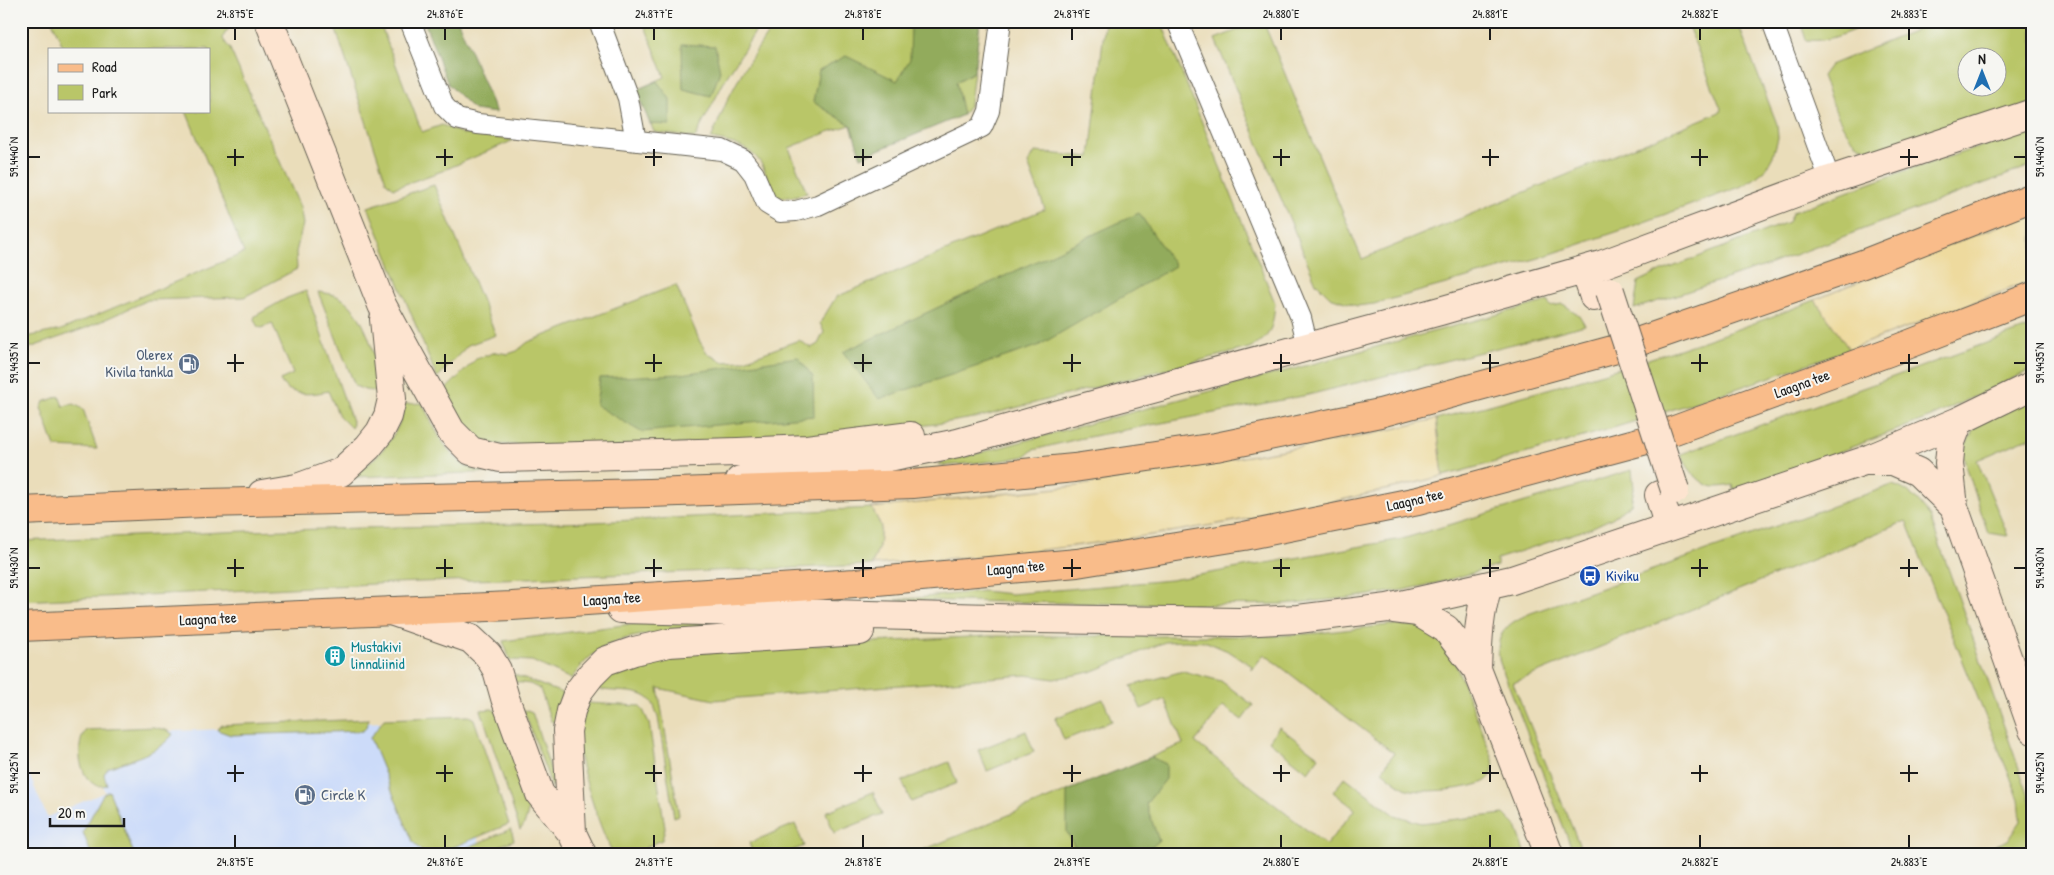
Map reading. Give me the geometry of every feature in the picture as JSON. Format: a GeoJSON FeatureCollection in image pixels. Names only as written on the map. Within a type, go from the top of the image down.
{"type":"FeatureCollection","features":[{"type":"Feature","properties":{"kind":"main road"},"geometry":{"type":"LineString","coordinates":[[21,511],[204,503],[913,484],[1074,468],[1216,447],[1380,413],[1620,348],[1863,264],[2033,197]]}},
{"type":"Feature","properties":{"kind":"main road","name":"Laagna tee"},"geometry":{"type":"LineString","coordinates":[[21,627],[512,606],[855,583],[1077,563],[1244,536],[1418,501],[1650,439],[1889,352],[2033,296]]}},
{"type":"Feature","properties":{"kind":"street"},"geometry":{"type":"LineString","coordinates":[[269,21],[362,249],[382,305],[451,430],[471,451],[500,458],[807,449],[1045,418]]}},
{"type":"Feature","properties":{"kind":"street"},"geometry":{"type":"LineString","coordinates":[[410,21],[444,106],[457,119],[478,124],[722,150],[743,160],[754,174],[767,204],[780,212],[796,211],[818,206],[982,127],[989,111],[1001,21]]}},
{"type":"Feature","properties":{"kind":"street"},"geometry":{"type":"LineString","coordinates":[[599,21],[628,98],[636,141]]}},
{"type":"Feature","properties":{"kind":"street"},"geometry":{"type":"LineString","coordinates":[[1177,21],[1301,318],[1308,347]]}},
{"type":"Feature","properties":{"kind":"street"},"geometry":{"type":"LineString","coordinates":[[1772,21],[1830,180]]}},
{"type":"Feature","properties":{"kind":"street"},"geometry":{"type":"LineString","coordinates":[[649,492],[859,463],[958,443],[1593,268],[1830,180],[2033,114]]}},
{"type":"Feature","properties":{"kind":"street"},"geometry":{"type":"LineString","coordinates":[[1593,268],[1677,524]]}},
{"type":"Feature","properties":{"kind":"street"},"geometry":{"type":"LineString","coordinates":[[204,503],[297,488],[341,472],[368,447],[380,432],[388,416],[392,399],[382,305]]}},
{"type":"Feature","properties":{"kind":"street"},"geometry":{"type":"LineString","coordinates":[[512,606],[1239,622],[1298,619],[1388,608],[1488,586],[1584,557],[1864,460],[1959,422],[2033,385]]}},
{"type":"Feature","properties":{"kind":"street"},"geometry":{"type":"LineString","coordinates":[[1959,422],[1951,442],[1949,463],[1954,507],[2033,730]]}},
{"type":"Feature","properties":{"kind":"street"},"geometry":{"type":"LineString","coordinates":[[1864,460],[1892,461],[1918,472],[1954,507]]}},
{"type":"Feature","properties":{"kind":"street"},"geometry":{"type":"LineString","coordinates":[[1477,669],[1478,630],[1481,610],[1488,586]]}},
{"type":"Feature","properties":{"kind":"street"},"geometry":{"type":"LineString","coordinates":[[1388,608],[1418,612],[1446,629],[1477,669],[1549,854]]}},
{"type":"Feature","properties":{"kind":"street"},"geometry":{"type":"LineString","coordinates":[[391,611],[471,639],[488,655],[497,670],[505,698],[540,794],[577,843]]}},
{"type":"Feature","properties":{"kind":"street"},"geometry":{"type":"LineString","coordinates":[[577,843],[566,731],[578,692],[605,661],[634,651],[669,643],[1036,619]]}},
{"type":"Feature","properties":{"kind":"shaded area"},"geometry":{"type":"Polygon","coordinates":[[[432,720],[484,854],[21,854],[21,755],[47,817],[105,792],[82,735],[432,720]]]}},
{"type":"Feature","properties":{"kind":"green space"},"geometry":{"type":"Polygon","coordinates":[[[52,21],[237,21],[225,33],[223,39],[230,49],[300,207],[303,224],[296,252],[297,269],[244,297],[148,300],[86,328],[21,351],[21,338],[61,330],[244,253],[186,112],[210,112],[210,48],[64,48],[52,21]]]}},
{"type":"Feature","properties":{"kind":"green space"},"geometry":{"type":"Polygon","coordinates":[[[328,21],[379,21],[422,132],[442,125],[463,134],[514,140],[442,171],[394,188],[386,182],[334,24],[328,21]]]}},
{"type":"Feature","properties":{"kind":"green space"},"geometry":{"type":"Polygon","coordinates":[[[424,21],[458,21],[496,113],[474,110],[448,84],[424,21]]]}},
{"type":"Feature","properties":{"kind":"green space"},"geometry":{"type":"Polygon","coordinates":[[[643,21],[762,21],[726,78],[695,138],[654,132],[636,90],[665,77],[643,21]]]}},
{"type":"Feature","properties":{"kind":"green space"},"geometry":{"type":"Polygon","coordinates":[[[776,21],[980,21],[970,104],[963,115],[861,157],[851,125],[789,148],[807,193],[790,197],[778,197],[758,159],[740,146],[711,139],[727,101],[744,69],[776,21]]]}},
{"type":"Feature","properties":{"kind":"green space"},"geometry":{"type":"Polygon","coordinates":[[[911,21],[980,21],[974,72],[956,82],[963,115],[861,157],[851,125],[813,102],[819,70],[846,56],[897,81],[910,59],[911,21]]]}},
{"type":"Feature","properties":{"kind":"green space"},"geometry":{"type":"Polygon","coordinates":[[[1105,21],[1161,21],[1275,303],[1270,330],[1257,344],[1249,348],[980,417],[833,436],[610,448],[486,444],[469,432],[456,414],[444,391],[476,359],[496,352],[508,354],[517,351],[528,342],[676,285],[700,342],[708,354],[723,362],[742,361],[799,340],[811,348],[818,344],[824,332],[820,323],[836,297],[1045,209],[1028,164],[1035,152],[1090,157],[1105,21]]]}},
{"type":"Feature","properties":{"kind":"green space"},"geometry":{"type":"Polygon","coordinates":[[[1263,21],[1362,259],[1722,111],[1686,21],[1737,21],[1777,124],[1778,138],[1773,156],[1766,169],[1740,187],[1539,258],[1374,304],[1357,306],[1330,297],[1316,283],[1215,39],[1263,21]]]}},
{"type":"Feature","properties":{"kind":"green space"},"geometry":{"type":"Polygon","coordinates":[[[1800,21],[1875,21],[1832,38],[1806,40],[1800,21]]]}},
{"type":"Feature","properties":{"kind":"green space"},"geometry":{"type":"Polygon","coordinates":[[[1938,21],[2033,21],[2033,103],[1891,148],[1869,149],[1863,147],[1849,135],[1838,116],[1822,76],[1830,65],[1938,21]]]}},
{"type":"Feature","properties":{"kind":"green space"},"geometry":{"type":"Polygon","coordinates":[[[682,44],[715,46],[720,71],[711,96],[683,89],[682,44]]]}},
{"type":"Feature","properties":{"kind":"green space"},"geometry":{"type":"Polygon","coordinates":[[[657,81],[670,99],[670,125],[650,124],[636,90],[657,81]]]}},
{"type":"Feature","properties":{"kind":"green space"},"geometry":{"type":"Polygon","coordinates":[[[2033,130],[2033,165],[1768,265],[1634,309],[1638,282],[1657,273],[1788,222],[1793,212],[1898,173],[2033,130]]]}},
{"type":"Feature","properties":{"kind":"green space"},"geometry":{"type":"Polygon","coordinates":[[[434,185],[496,335],[468,345],[437,378],[368,207],[434,185]]]}},
{"type":"Feature","properties":{"kind":"green space"},"geometry":{"type":"Polygon","coordinates":[[[1139,213],[1175,266],[1038,346],[879,399],[843,352],[1139,213]]]}},
{"type":"Feature","properties":{"kind":"green space"},"geometry":{"type":"Polygon","coordinates":[[[306,291],[353,424],[351,428],[339,416],[328,391],[308,394],[294,392],[284,386],[280,380],[293,374],[272,323],[262,328],[258,327],[254,320],[255,316],[287,298],[306,291]]]}},
{"type":"Feature","properties":{"kind":"green space"},"geometry":{"type":"Polygon","coordinates":[[[318,292],[341,298],[350,305],[358,316],[370,340],[381,392],[365,390],[355,386],[318,292]]]}},
{"type":"Feature","properties":{"kind":"green space"},"geometry":{"type":"Polygon","coordinates":[[[1815,300],[1849,349],[1648,417],[1546,448],[1443,476],[1436,419],[1627,366],[1722,335],[1815,300]]]}},
{"type":"Feature","properties":{"kind":"green space"},"geometry":{"type":"Polygon","coordinates":[[[1548,301],[1550,306],[1563,304],[1579,315],[1585,325],[1308,395],[1078,439],[1033,450],[1025,456],[1005,460],[943,466],[938,464],[1548,301]]]}},
{"type":"Feature","properties":{"kind":"green space"},"geometry":{"type":"Polygon","coordinates":[[[2033,326],[2033,369],[1931,417],[1781,474],[1734,489],[1733,485],[1710,486],[1695,475],[1686,465],[1681,454],[2033,326]]]}},
{"type":"Feature","properties":{"kind":"green space"},"geometry":{"type":"Polygon","coordinates":[[[798,357],[813,377],[814,416],[641,432],[596,405],[600,378],[682,374],[798,357]]]}},
{"type":"Feature","properties":{"kind":"green space"},"geometry":{"type":"Polygon","coordinates":[[[59,396],[63,406],[74,404],[83,409],[97,449],[55,447],[41,408],[44,402],[59,396]]]}},
{"type":"Feature","properties":{"kind":"green space"},"geometry":{"type":"Polygon","coordinates":[[[2033,397],[2033,436],[1977,460],[2008,536],[1988,533],[1962,453],[1973,430],[1982,422],[2033,397]]]}},
{"type":"Feature","properties":{"kind":"green space"},"geometry":{"type":"Polygon","coordinates":[[[422,403],[443,442],[457,459],[465,466],[475,470],[499,472],[353,477],[379,454],[393,436],[398,427],[405,404],[422,403]]]}},
{"type":"Feature","properties":{"kind":"green space"},"geometry":{"type":"Polygon","coordinates":[[[1632,470],[1634,488],[1631,504],[1612,518],[1591,528],[1497,559],[1497,566],[1404,590],[1349,598],[1283,604],[1184,605],[896,600],[983,591],[1011,594],[1171,580],[1402,539],[1632,470]]]}},
{"type":"Feature","properties":{"kind":"green space"},"geometry":{"type":"Polygon","coordinates":[[[1892,485],[1914,497],[1930,517],[2033,808],[2032,847],[2015,854],[1975,854],[2008,840],[2021,821],[2019,799],[1906,521],[1513,683],[1583,854],[1574,854],[1500,663],[1499,644],[1500,637],[1504,631],[1515,621],[1531,613],[1892,485]]]}},
{"type":"Feature","properties":{"kind":"green space"},"geometry":{"type":"Polygon","coordinates":[[[872,508],[881,526],[879,547],[872,565],[394,583],[21,601],[21,541],[247,531],[594,522],[872,508]]]}},
{"type":"Feature","properties":{"kind":"green space"},"geometry":{"type":"Polygon","coordinates":[[[763,621],[718,630],[656,634],[626,639],[598,651],[584,663],[571,679],[532,661],[510,660],[503,641],[645,622],[763,621]]]}},
{"type":"Feature","properties":{"kind":"green space"},"geometry":{"type":"Polygon","coordinates":[[[1389,625],[1420,626],[1440,639],[1452,655],[1493,759],[1493,770],[1487,780],[1472,786],[1448,790],[1423,791],[1407,789],[1382,771],[1394,753],[1264,654],[1252,670],[1252,666],[1230,652],[1207,642],[1185,641],[1165,642],[1091,672],[1054,679],[1026,675],[714,700],[658,688],[679,815],[674,817],[658,717],[653,704],[647,697],[641,694],[595,688],[612,672],[654,656],[988,636],[1270,636],[1389,625]]]}},
{"type":"Feature","properties":{"kind":"green space"},"geometry":{"type":"Polygon","coordinates":[[[1183,671],[1221,681],[1253,705],[1242,720],[1223,706],[1195,742],[1326,845],[1355,809],[1333,792],[1345,777],[1395,815],[1421,823],[1504,814],[1516,826],[1526,854],[913,854],[1183,744],[1165,699],[1141,709],[1131,686],[1183,671]]]}},
{"type":"Feature","properties":{"kind":"green space"},"geometry":{"type":"Polygon","coordinates":[[[512,674],[565,694],[555,723],[551,721],[540,689],[530,684],[515,682],[512,674]]]}},
{"type":"Feature","properties":{"kind":"green space"},"geometry":{"type":"Polygon","coordinates":[[[1103,699],[1112,721],[1064,740],[1055,718],[1103,699]]]}},
{"type":"Feature","properties":{"kind":"green space"},"geometry":{"type":"Polygon","coordinates":[[[587,703],[639,706],[649,723],[665,828],[662,840],[646,847],[645,854],[614,854],[603,832],[578,750],[577,736],[587,703]]]}},
{"type":"Feature","properties":{"kind":"green space"},"geometry":{"type":"Polygon","coordinates":[[[492,709],[498,712],[529,799],[526,819],[520,830],[481,710],[492,709]]]}},
{"type":"Feature","properties":{"kind":"green space"},"geometry":{"type":"Polygon","coordinates":[[[524,711],[532,712],[555,783],[552,787],[524,711]]]}},
{"type":"Feature","properties":{"kind":"green space"},"geometry":{"type":"Polygon","coordinates":[[[469,716],[474,719],[509,824],[437,854],[424,854],[413,842],[370,738],[384,719],[469,716]]]}},
{"type":"Feature","properties":{"kind":"green space"},"geometry":{"type":"Polygon","coordinates":[[[369,719],[365,729],[362,731],[231,735],[217,730],[222,725],[369,719]]]}},
{"type":"Feature","properties":{"kind":"green space"},"geometry":{"type":"Polygon","coordinates":[[[153,727],[173,734],[167,741],[152,751],[108,768],[104,774],[107,785],[98,786],[86,776],[82,767],[80,747],[86,730],[153,727]]]}},
{"type":"Feature","properties":{"kind":"green space"},"geometry":{"type":"Polygon","coordinates":[[[1279,727],[1319,757],[1308,772],[1269,741],[1279,727]]]}},
{"type":"Feature","properties":{"kind":"green space"},"geometry":{"type":"Polygon","coordinates":[[[1026,731],[1034,752],[987,771],[978,750],[1026,731]]]}},
{"type":"Feature","properties":{"kind":"green space"},"geometry":{"type":"Polygon","coordinates":[[[1151,757],[1166,764],[1166,779],[1146,804],[1159,841],[1142,854],[1078,854],[1067,832],[1067,791],[1151,757]]]}},
{"type":"Feature","properties":{"kind":"green space"},"geometry":{"type":"Polygon","coordinates":[[[949,762],[957,783],[911,802],[902,781],[949,762]]]}},
{"type":"Feature","properties":{"kind":"green space"},"geometry":{"type":"Polygon","coordinates":[[[109,791],[134,854],[91,854],[83,832],[103,794],[109,791]]]}},
{"type":"Feature","properties":{"kind":"green space"},"geometry":{"type":"Polygon","coordinates":[[[873,792],[882,814],[834,833],[826,812],[873,792]]]}},
{"type":"Feature","properties":{"kind":"green space"},"geometry":{"type":"Polygon","coordinates":[[[795,824],[804,846],[784,854],[753,854],[749,843],[795,824]]]}},
{"type":"Feature","properties":{"kind":"green space"},"geometry":{"type":"Polygon","coordinates":[[[511,829],[514,840],[480,854],[452,854],[511,829]]]}},
{"type":"Feature","properties":{"kind":"sand"},"geometry":{"type":"Polygon","coordinates":[[[2033,213],[2033,280],[1849,349],[1815,300],[1903,263],[2033,213]]]}},
{"type":"Feature","properties":{"kind":"sand"},"geometry":{"type":"Polygon","coordinates":[[[1436,419],[1443,476],[1347,499],[1203,527],[1034,551],[872,565],[879,547],[881,526],[872,508],[1077,486],[1363,436],[1436,419]]]}},
{"type":"Feature","properties":{"kind":"place","name":"Olerex Kivila tankla"},"geometry":{"type":"Point","coordinates":[189,364]}},
{"type":"Feature","properties":{"kind":"place","name":"Kiviku"},"geometry":{"type":"Point","coordinates":[1590,576]}},
{"type":"Feature","properties":{"kind":"place","name":"Mustakivi linnaliinid"},"geometry":{"type":"Point","coordinates":[335,656]}},
{"type":"Feature","properties":{"kind":"place","name":"Circle K"},"geometry":{"type":"Point","coordinates":[305,795]}}]}
